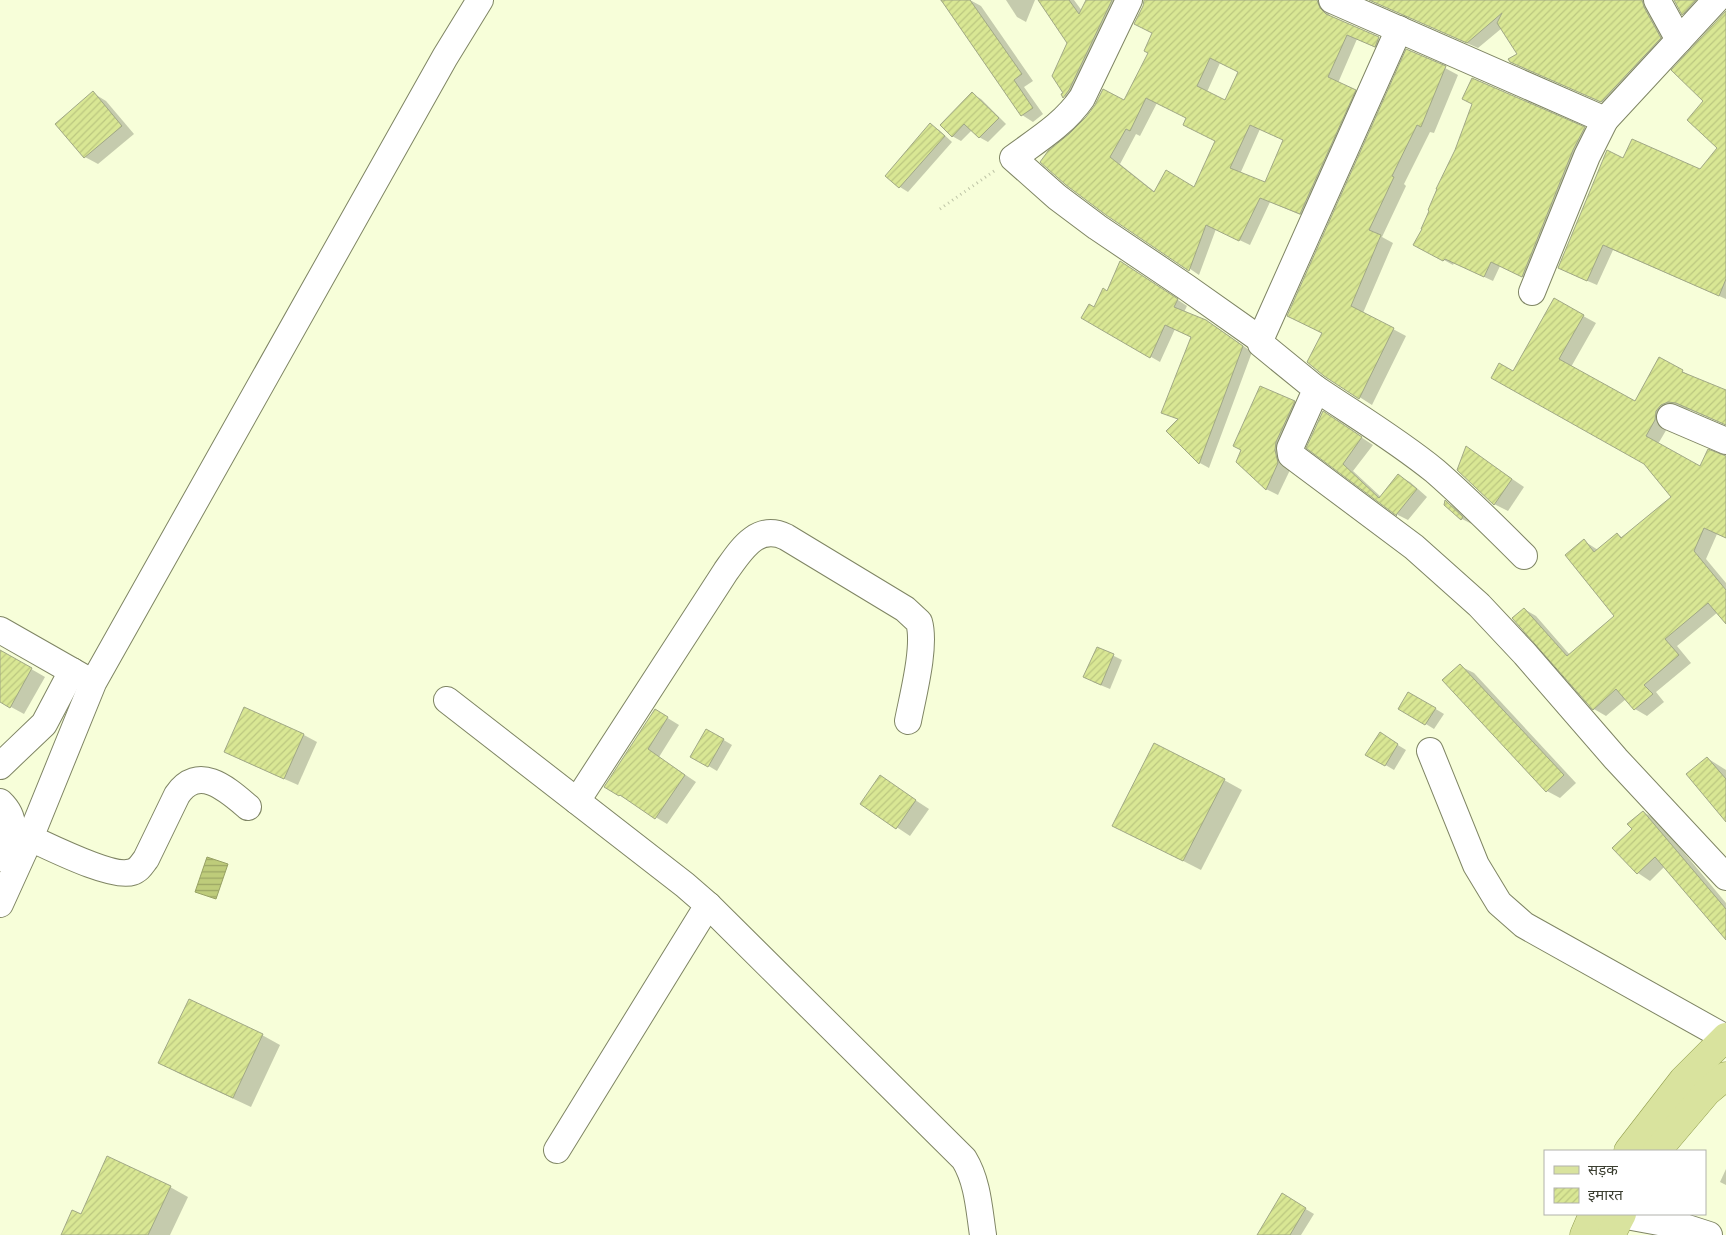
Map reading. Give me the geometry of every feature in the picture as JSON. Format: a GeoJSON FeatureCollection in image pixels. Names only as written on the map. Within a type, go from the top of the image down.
{"type":"FeatureCollection","features":[{"type":"Feature","properties":{"kind":"main road"},"geometry":{"type":"LineString","coordinates":[[1629,1150],[1683,1080],[1726,1037]]}},
{"type":"Feature","properties":{"kind":"main road"},"geometry":{"type":"LineString","coordinates":[[1658,1150],[1707,1092],[1726,1076]]}},
{"type":"Feature","properties":{"kind":"main road"},"geometry":{"type":"LineString","coordinates":[[1584,1235],[1593,1215]]}},
{"type":"Feature","properties":{"kind":"street"},"geometry":{"type":"LineString","coordinates":[[0,766],[44,724],[83,677],[480,0]]}},
{"type":"Feature","properties":{"kind":"street"},"geometry":{"type":"LineString","coordinates":[[1129,0],[1075,109],[1058,126],[1013,158],[1057,197],[1097,228],[1186,287],[1260,340],[1261,344],[1315,388],[1434,471],[1476,508],[1524,556]]}},
{"type":"Feature","properties":{"kind":"street"},"geometry":{"type":"LineString","coordinates":[[1332,0],[1605,120]]}},
{"type":"Feature","properties":{"kind":"street"},"geometry":{"type":"LineString","coordinates":[[1657,0],[1679,40]]}},
{"type":"Feature","properties":{"kind":"street"},"geometry":{"type":"LineString","coordinates":[[1532,292],[1587,156],[1605,120],[1716,0]]}},
{"type":"Feature","properties":{"kind":"street"},"geometry":{"type":"LineString","coordinates":[[1260,340],[1399,30]]}},
{"type":"Feature","properties":{"kind":"street"},"geometry":{"type":"LineString","coordinates":[[1315,388],[1315,392],[1290,448],[1292,457],[1414,548],[1479,605],[1525,654],[1616,759],[1726,877]]}},
{"type":"Feature","properties":{"kind":"street"},"geometry":{"type":"LineString","coordinates":[[1670,417],[1726,441]]}},
{"type":"Feature","properties":{"kind":"street"},"geometry":{"type":"LineString","coordinates":[[577,801],[726,570],[748,543],[766,533],[780,534],[786,537],[904,609],[919,622],[921,629],[920,648],[908,721]]}},
{"type":"Feature","properties":{"kind":"street"},"geometry":{"type":"LineString","coordinates":[[0,630],[83,677]]}},
{"type":"Feature","properties":{"kind":"street"},"geometry":{"type":"LineString","coordinates":[[0,904],[30,838],[83,677]]}},
{"type":"Feature","properties":{"kind":"street"},"geometry":{"type":"LineString","coordinates":[[446,700],[685,885],[708,905],[964,1159],[975,1181],[983,1235]]}},
{"type":"Feature","properties":{"kind":"street"},"geometry":{"type":"LineString","coordinates":[[1430,751],[1476,865],[1499,903],[1524,925],[1726,1037]]}},
{"type":"Feature","properties":{"kind":"street"},"geometry":{"type":"LineString","coordinates":[[30,838],[106,870],[123,873],[132,872],[140,867],[146,859],[180,790],[192,782],[206,781],[223,787],[248,807]]}},
{"type":"Feature","properties":{"kind":"street"},"geometry":{"type":"LineString","coordinates":[[0,802],[10,815],[12,832],[0,858]]}},
{"type":"Feature","properties":{"kind":"street"},"geometry":{"type":"LineString","coordinates":[[557,1150],[708,905]]}},
{"type":"Feature","properties":{"kind":"street"},"geometry":{"type":"LineString","coordinates":[[1618,1221],[1681,1226],[1709,1235]]}},
{"type":"Feature","properties":{"kind":"path"},"geometry":{"type":"LineString","coordinates":[[940,209],[1013,158]]}},
{"type":"Feature","properties":{"kind":"shaded area"},"geometry":{"type":"Polygon","coordinates":[[[207,857],[228,864],[216,899],[195,892],[207,857]]]}},
{"type":"Feature","properties":{"kind":"building"},"geometry":{"type":"Polygon","coordinates":[[[941,0],[970,0],[1022,74],[1014,80],[1033,108],[1021,116],[941,0]]]}},
{"type":"Feature","properties":{"kind":"building"},"geometry":{"type":"Polygon","coordinates":[[[1038,0],[1069,0],[1079,14],[1086,0],[1112,0],[1069,90],[1063,98],[1061,94],[1063,93],[1052,76],[1067,43],[1038,0]]]}},
{"type":"Feature","properties":{"kind":"building"},"geometry":{"type":"Polygon","coordinates":[[[1144,0],[1317,0],[1320,8],[1326,14],[1379,37],[1375,47],[1347,35],[1328,77],[1356,90],[1300,214],[1260,198],[1239,241],[1206,225],[1189,271],[1106,215],[1066,185],[1040,162],[1048,151],[1086,117],[1103,89],[1124,100],[1148,53],[1144,51],[1152,33],[1134,24],[1144,0]],[[1210,58],[1197,86],[1225,100],[1238,72],[1210,58]],[[1146,98],[1130,131],[1126,129],[1110,157],[1154,192],[1166,170],[1194,187],[1215,141],[1183,125],[1186,118],[1146,98]],[[1250,125],[1230,168],[1265,182],[1283,140],[1250,125]]]}},
{"type":"Feature","properties":{"kind":"building"},"geometry":{"type":"Polygon","coordinates":[[[1369,0],[1642,0],[1661,38],[1601,102],[1510,62],[1508,59],[1517,54],[1497,23],[1502,13],[1467,43],[1369,0]]]}},
{"type":"Feature","properties":{"kind":"building"},"geometry":{"type":"Polygon","coordinates":[[[1674,0],[1696,0],[1682,15],[1674,0]]]}},
{"type":"Feature","properties":{"kind":"building"},"geometry":{"type":"Polygon","coordinates":[[[1726,11],[1726,279],[1719,296],[1603,245],[1587,281],[1558,268],[1607,150],[1623,158],[1632,139],[1700,169],[1717,148],[1687,120],[1703,101],[1671,70],[1726,11]]]}},
{"type":"Feature","properties":{"kind":"building"},"geometry":{"type":"Polygon","coordinates":[[[1406,49],[1446,66],[1421,127],[1417,125],[1392,176],[1394,177],[1369,230],[1381,235],[1351,306],[1394,328],[1359,399],[1324,376],[1307,362],[1322,333],[1287,316],[1406,49]]]}},
{"type":"Feature","properties":{"kind":"building"},"geometry":{"type":"Polygon","coordinates":[[[1472,78],[1585,127],[1573,150],[1522,277],[1491,262],[1484,277],[1445,259],[1443,261],[1413,245],[1422,229],[1436,189],[1455,150],[1472,104],[1462,99],[1472,78]]]}},
{"type":"Feature","properties":{"kind":"building"},"geometry":{"type":"Polygon","coordinates":[[[93,91],[122,126],[84,158],[55,124],[93,91]]]}},
{"type":"Feature","properties":{"kind":"building"},"geometry":{"type":"Polygon","coordinates":[[[972,92],[999,118],[979,138],[964,124],[952,137],[940,125],[972,92]]]}},
{"type":"Feature","properties":{"kind":"building"},"geometry":{"type":"Polygon","coordinates":[[[930,123],[945,136],[899,188],[885,176],[930,123]]]}},
{"type":"Feature","properties":{"kind":"building"},"geometry":{"type":"Polygon","coordinates":[[[1120,261],[1178,299],[1174,307],[1206,320],[1243,346],[1199,464],[1166,431],[1178,419],[1161,413],[1191,337],[1165,325],[1150,358],[1081,318],[1089,304],[1094,307],[1103,288],[1107,291],[1120,261]]]}},
{"type":"Feature","properties":{"kind":"building"},"geometry":{"type":"Polygon","coordinates":[[[1554,298],[1584,315],[1559,359],[1635,401],[1659,357],[1683,370],[1682,372],[1726,390],[1726,425],[1676,403],[1668,402],[1661,405],[1656,411],[1655,420],[1646,436],[1700,466],[1708,449],[1726,456],[1726,538],[1704,528],[1694,551],[1726,590],[1726,624],[1708,603],[1665,639],[1679,655],[1644,685],[1653,694],[1634,710],[1616,689],[1593,710],[1512,618],[1524,608],[1567,656],[1614,616],[1565,555],[1584,539],[1594,552],[1617,533],[1621,538],[1671,497],[1644,464],[1491,378],[1499,363],[1513,371],[1554,298]]]}},
{"type":"Feature","properties":{"kind":"building"},"geometry":{"type":"Polygon","coordinates":[[[1260,386],[1295,401],[1276,442],[1275,450],[1278,463],[1266,490],[1236,462],[1241,450],[1233,446],[1260,386]]]}},
{"type":"Feature","properties":{"kind":"building"},"geometry":{"type":"Polygon","coordinates":[[[1323,411],[1362,437],[1343,464],[1379,498],[1398,474],[1417,489],[1397,516],[1306,448],[1323,411]]]}},
{"type":"Feature","properties":{"kind":"building"},"geometry":{"type":"Polygon","coordinates":[[[1466,446],[1512,479],[1494,505],[1457,470],[1466,446]]]}},
{"type":"Feature","properties":{"kind":"building"},"geometry":{"type":"Polygon","coordinates":[[[1445,500],[1463,517],[1461,520],[1444,505],[1445,500]]]}},
{"type":"Feature","properties":{"kind":"building"},"geometry":{"type":"Polygon","coordinates":[[[1097,647],[1114,654],[1101,685],[1083,677],[1097,647]]]}},
{"type":"Feature","properties":{"kind":"building"},"geometry":{"type":"Polygon","coordinates":[[[0,650],[32,668],[10,708],[0,702],[0,650]]]}},
{"type":"Feature","properties":{"kind":"building"},"geometry":{"type":"Polygon","coordinates":[[[1460,664],[1564,775],[1546,792],[1442,680],[1460,664]]]}},
{"type":"Feature","properties":{"kind":"building"},"geometry":{"type":"Polygon","coordinates":[[[1408,692],[1436,708],[1425,725],[1398,709],[1408,692]]]}},
{"type":"Feature","properties":{"kind":"building"},"geometry":{"type":"Polygon","coordinates":[[[244,707],[304,734],[284,779],[224,752],[244,707]]]}},
{"type":"Feature","properties":{"kind":"building"},"geometry":{"type":"Polygon","coordinates":[[[655,709],[668,717],[648,749],[685,775],[655,819],[620,795],[604,787],[655,709]]]}},
{"type":"Feature","properties":{"kind":"building"},"geometry":{"type":"Polygon","coordinates":[[[706,729],[724,739],[708,767],[690,757],[706,729]]]}},
{"type":"Feature","properties":{"kind":"building"},"geometry":{"type":"Polygon","coordinates":[[[1380,732],[1398,744],[1385,766],[1365,755],[1380,732]]]}},
{"type":"Feature","properties":{"kind":"building"},"geometry":{"type":"Polygon","coordinates":[[[1154,743],[1225,779],[1183,861],[1112,826],[1154,743]]]}},
{"type":"Feature","properties":{"kind":"building"},"geometry":{"type":"Polygon","coordinates":[[[1707,757],[1726,779],[1726,822],[1686,774],[1707,757]]]}},
{"type":"Feature","properties":{"kind":"building"},"geometry":{"type":"Polygon","coordinates":[[[880,775],[916,800],[896,829],[860,804],[880,775]]]}},
{"type":"Feature","properties":{"kind":"building"},"geometry":{"type":"Polygon","coordinates":[[[1643,811],[1726,909],[1726,940],[1655,857],[1637,874],[1612,848],[1632,829],[1627,824],[1643,811]]]}},
{"type":"Feature","properties":{"kind":"building"},"geometry":{"type":"Polygon","coordinates":[[[189,999],[263,1034],[233,1098],[158,1063],[189,999]]]}},
{"type":"Feature","properties":{"kind":"building"},"geometry":{"type":"Polygon","coordinates":[[[107,1156],[171,1186],[148,1235],[61,1235],[72,1210],[81,1214],[107,1156]]]}},
{"type":"Feature","properties":{"kind":"building"},"geometry":{"type":"Polygon","coordinates":[[[1282,1193],[1306,1208],[1290,1235],[1257,1235],[1282,1193]]]}}]}
